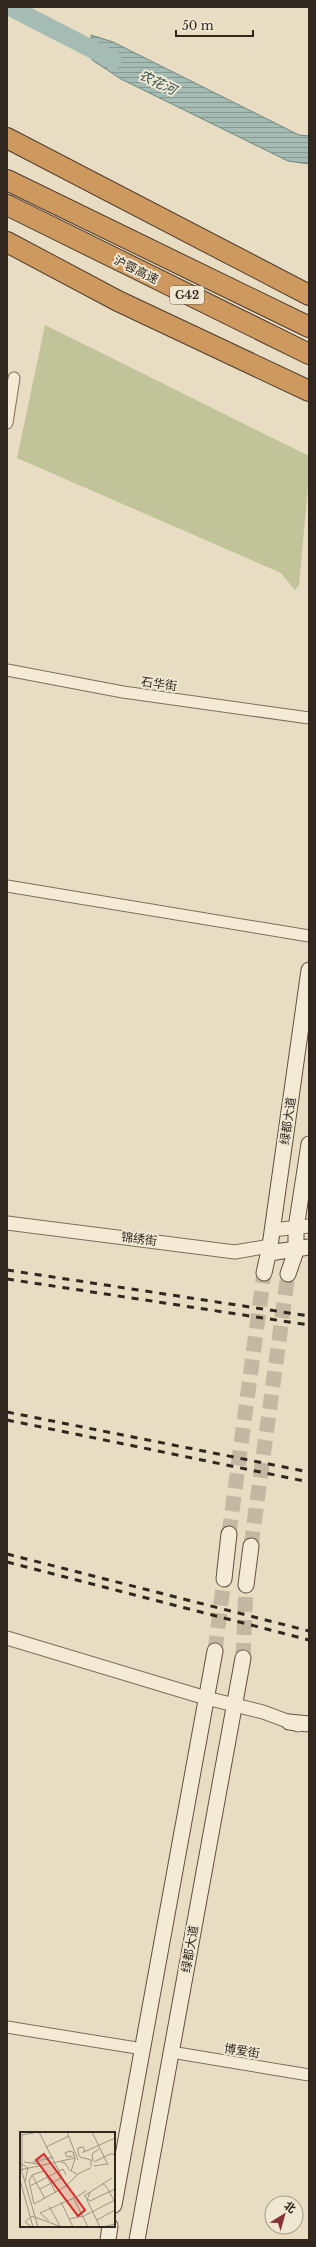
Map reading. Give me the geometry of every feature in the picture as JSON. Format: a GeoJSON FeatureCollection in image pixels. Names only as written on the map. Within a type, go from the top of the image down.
{"type":"FeatureCollection","features":[{"type":"Feature","properties":{"kind":"highway"},"geometry":{"type":"LineString","coordinates":[[13,141],[309,295]]}},
{"type":"Feature","properties":{"kind":"highway","name":"沪蓉高速"},"geometry":{"type":"LineString","coordinates":[[8,181],[309,327]]}},
{"type":"Feature","properties":{"kind":"highway","name":"沪蓉高速"},"geometry":{"type":"LineString","coordinates":[[7,205],[65,235],[309,354]]}},
{"type":"Feature","properties":{"kind":"highway"},"geometry":{"type":"LineString","coordinates":[[7,242],[68,273],[178,337],[309,403]]}},
{"type":"Feature","properties":{"kind":"highway"},"geometry":{"type":"LineString","coordinates":[[118,301],[309,390]]}},
{"type":"Feature","properties":{"kind":"main road","name":"绿都大道"},"geometry":{"type":"LineString","coordinates":[[264,1273],[272,1230],[309,970]]}},
{"type":"Feature","properties":{"kind":"main road","name":"绿都大道"},"geometry":{"type":"LineString","coordinates":[[288,1274],[303,1249],[303,1227],[309,1144]]}},
{"type":"Feature","properties":{"kind":"main road"},"geometry":{"type":"LineString","coordinates":[[269,1250],[303,1249]]}},
{"type":"Feature","properties":{"kind":"main road"},"geometry":{"type":"LineString","coordinates":[[224,1579],[229,1534]]}},
{"type":"Feature","properties":{"kind":"main road"},"geometry":{"type":"LineString","coordinates":[[246,1585],[251,1546]]}},
{"type":"Feature","properties":{"kind":"main road"},"geometry":{"type":"LineString","coordinates":[[115,2199],[215,1651]]}},
{"type":"Feature","properties":{"kind":"main road","name":"绿都大道"},"geometry":{"type":"LineString","coordinates":[[137,2240],[243,1658]]}},
{"type":"Feature","properties":{"kind":"main road"},"geometry":{"type":"LineString","coordinates":[[289,1722],[309,1724]]}},
{"type":"Feature","properties":{"kind":"main road"},"geometry":{"type":"LineString","coordinates":[[108,2240],[110,2227]]}},
{"type":"Feature","properties":{"kind":"street"},"geometry":{"type":"LineString","coordinates":[[7,423],[14,378]]}},
{"type":"Feature","properties":{"kind":"street","name":"石华街"},"geometry":{"type":"LineString","coordinates":[[7,670],[123,692],[309,718]]}},
{"type":"Feature","properties":{"kind":"street"},"geometry":{"type":"LineString","coordinates":[[7,886],[309,936]]}},
{"type":"Feature","properties":{"kind":"street","name":"锦绣街"},"geometry":{"type":"LineString","coordinates":[[7,1223],[235,1252],[269,1250]]}},
{"type":"Feature","properties":{"kind":"street"},"geometry":{"type":"LineString","coordinates":[[272,1230],[303,1227]]}},
{"type":"Feature","properties":{"kind":"street"},"geometry":{"type":"LineString","coordinates":[[7,1638],[206,1698],[234,1704],[309,1729]]}},
{"type":"Feature","properties":{"kind":"street"},"geometry":{"type":"LineString","coordinates":[[7,2028],[142,2048]]}},
{"type":"Feature","properties":{"kind":"street","name":"博爱街"},"geometry":{"type":"LineString","coordinates":[[171,2052],[309,2075]]}},
{"type":"Feature","properties":{"kind":"green space"},"geometry":{"type":"Polygon","coordinates":[[[45,325],[309,456],[309,476],[299,585],[295,590],[281,573],[17,458],[45,325]]]}},
{"type":"Feature","properties":{"kind":"water"},"geometry":{"type":"Polygon","coordinates":[[[91,35],[113,42],[299,135],[309,136],[309,164],[288,161],[121,79],[92,60],[91,35]]]}},
{"type":"Feature","properties":{"kind":"waterway","name":"农花河"},"geometry":{"type":"LineString","coordinates":[[10,7],[113,60]]}},
{"type":"Feature","properties":{"kind":"tunnel"},"geometry":{"type":"LineString","coordinates":[[229,1534],[264,1273]]}},
{"type":"Feature","properties":{"kind":"tunnel"},"geometry":{"type":"LineString","coordinates":[[251,1546],[288,1274]]}},
{"type":"Feature","properties":{"kind":"tunnel"},"geometry":{"type":"LineString","coordinates":[[215,1651],[224,1579]]}},
{"type":"Feature","properties":{"kind":"tunnel"},"geometry":{"type":"LineString","coordinates":[[243,1658],[246,1585]]}},
{"type":"Feature","properties":{"kind":"railway"},"geometry":{"type":"LineString","coordinates":[[7,1270],[309,1316]]}},
{"type":"Feature","properties":{"kind":"railway"},"geometry":{"type":"LineString","coordinates":[[7,1279],[309,1325]]}},
{"type":"Feature","properties":{"kind":"railway"},"geometry":{"type":"LineString","coordinates":[[7,1412],[309,1472]]}},
{"type":"Feature","properties":{"kind":"railway"},"geometry":{"type":"LineString","coordinates":[[7,1420],[309,1482]]}},
{"type":"Feature","properties":{"kind":"railway"},"geometry":{"type":"LineString","coordinates":[[7,1554],[309,1631]]}},
{"type":"Feature","properties":{"kind":"railway"},"geometry":{"type":"LineString","coordinates":[[7,1562],[309,1640]]}}]}
